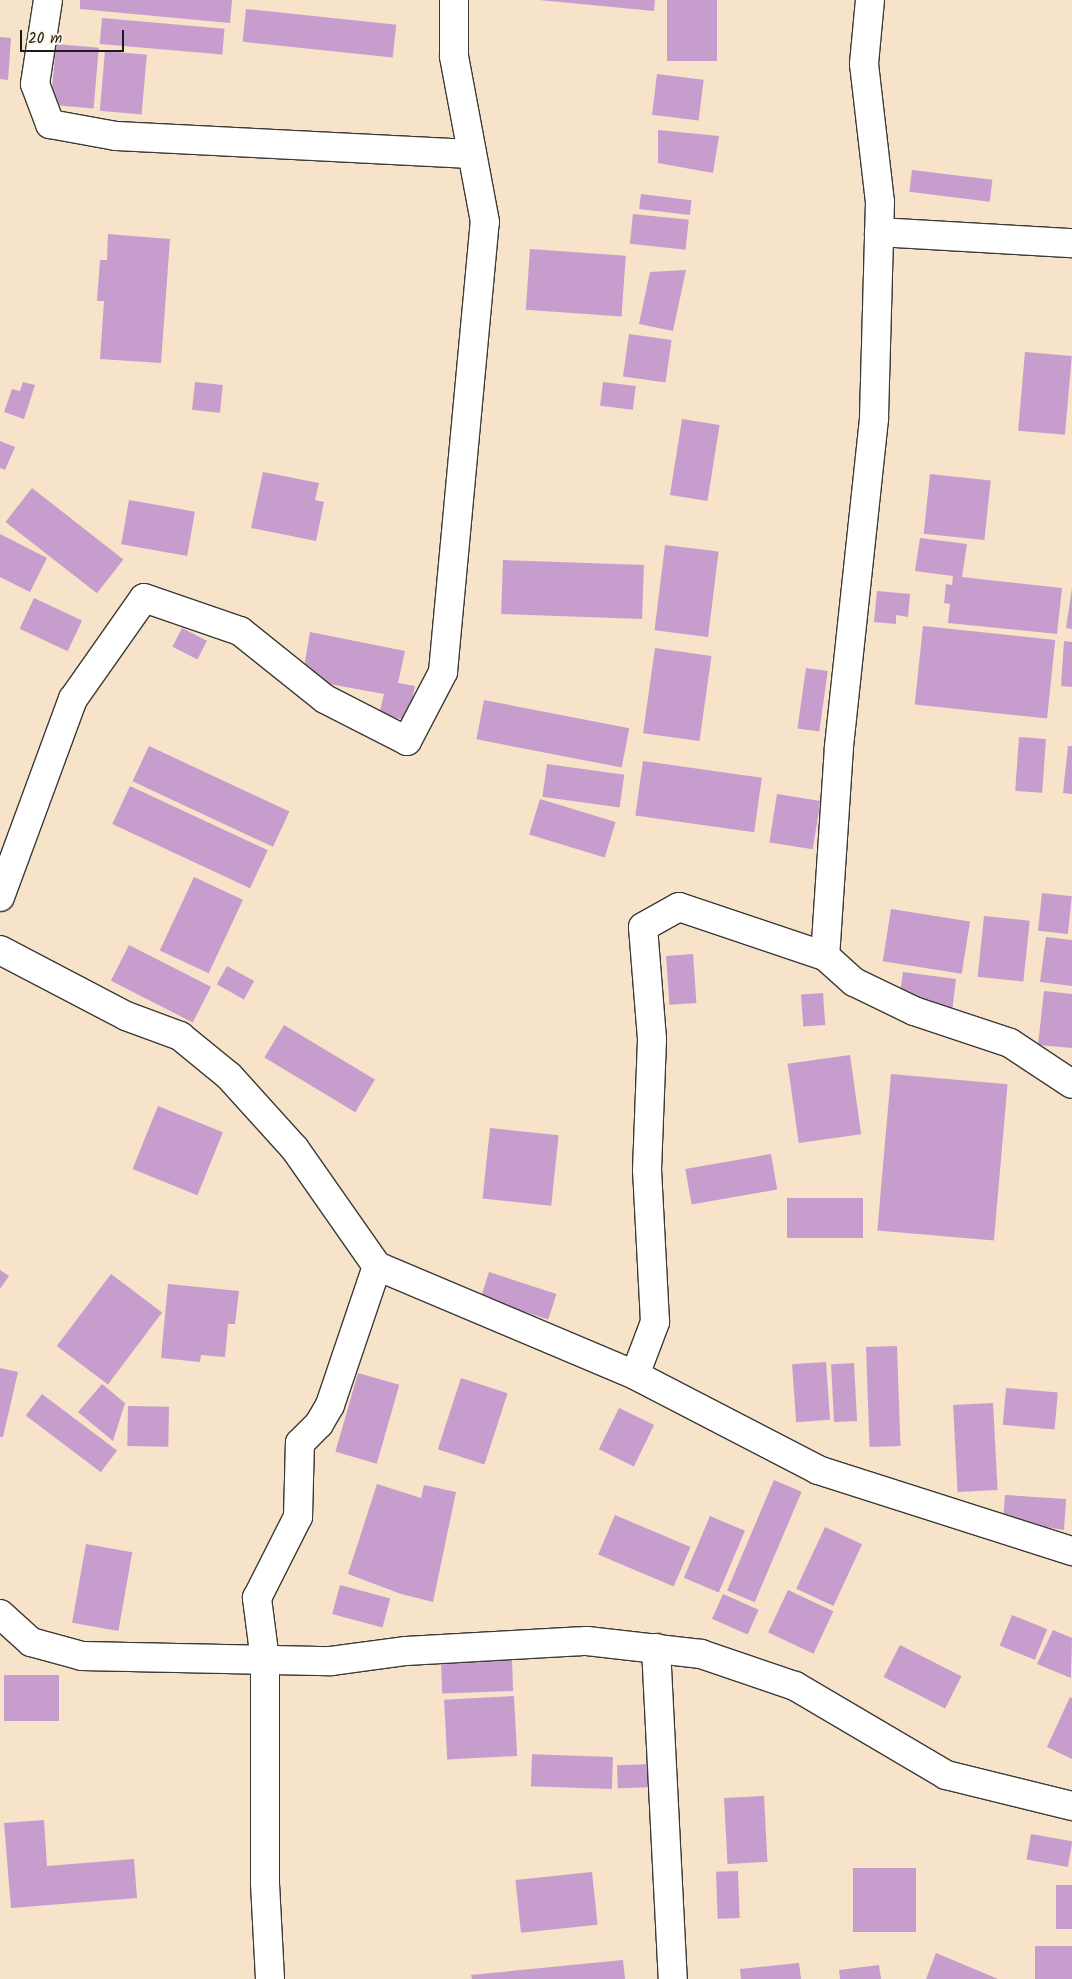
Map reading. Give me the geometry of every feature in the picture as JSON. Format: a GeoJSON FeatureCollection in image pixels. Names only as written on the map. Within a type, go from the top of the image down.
{"type":"FeatureCollection","features":[{"type":"Feature","properties":{"kind":"street"},"geometry":{"type":"LineString","coordinates":[[48,0],[48,19],[36,84],[50,124],[116,136],[472,154]]}},
{"type":"Feature","properties":{"kind":"street"},"geometry":{"type":"LineString","coordinates":[[0,897],[74,699],[144,598],[240,631],[325,699],[407,741],[443,672],[485,222],[454,56],[454,0]]}},
{"type":"Feature","properties":{"kind":"street"},"geometry":{"type":"LineString","coordinates":[[825,956],[839,747],[874,419],[880,202],[864,64],[870,0]]}},
{"type":"Feature","properties":{"kind":"street"},"geometry":{"type":"LineString","coordinates":[[879,232],[1072,242]]}},
{"type":"Feature","properties":{"kind":"street"},"geometry":{"type":"LineString","coordinates":[[635,1375],[655,1322],[647,1170],[652,1038],[643,927],[679,907],[825,956],[854,982],[914,1011],[1010,1043],[1072,1084]]}},
{"type":"Feature","properties":{"kind":"street"},"geometry":{"type":"LineString","coordinates":[[0,950],[126,1016],[180,1036],[229,1076],[295,1149],[377,1266],[635,1375],[818,1470],[1072,1551]]}},
{"type":"Feature","properties":{"kind":"street"},"geometry":{"type":"LineString","coordinates":[[270,1979],[265,1882],[265,1660],[257,1598],[298,1517],[300,1443],[319,1424],[330,1405],[377,1266]]}},
{"type":"Feature","properties":{"kind":"street"},"geometry":{"type":"LineString","coordinates":[[0,1614],[31,1642],[82,1656],[331,1661],[406,1651],[488,1649],[587,1641],[701,1654],[795,1686],[946,1775],[1072,1806]]}},
{"type":"Feature","properties":{"kind":"street"},"geometry":{"type":"LineString","coordinates":[[656,1648],[674,1979]]}},
{"type":"Feature","properties":{"kind":"building"},"geometry":{"type":"Polygon","coordinates":[[[80,0],[232,0],[230,23],[80,9],[80,0]]]}},
{"type":"Feature","properties":{"kind":"building"},"geometry":{"type":"Polygon","coordinates":[[[539,0],[655,0],[654,11],[539,0]]]}},
{"type":"Feature","properties":{"kind":"building"},"geometry":{"type":"Polygon","coordinates":[[[667,0],[717,0],[717,61],[667,61],[667,0]]]}},
{"type":"Feature","properties":{"kind":"building"},"geometry":{"type":"Polygon","coordinates":[[[246,9],[396,25],[393,58],[243,42],[246,9]]]}},
{"type":"Feature","properties":{"kind":"building"},"geometry":{"type":"Polygon","coordinates":[[[102,18],[225,29],[222,55],[100,44],[102,18]]]}},
{"type":"Feature","properties":{"kind":"building"},"geometry":{"type":"Polygon","coordinates":[[[0,37],[11,38],[8,80],[0,79],[0,37]]]}},
{"type":"Feature","properties":{"kind":"building"},"geometry":{"type":"Polygon","coordinates":[[[56,44],[99,48],[94,109],[51,105],[56,44]]]}},
{"type":"Feature","properties":{"kind":"building"},"geometry":{"type":"Polygon","coordinates":[[[105,51],[147,55],[142,114],[100,111],[105,51]]]}},
{"type":"Feature","properties":{"kind":"building"},"geometry":{"type":"Polygon","coordinates":[[[657,74],[704,80],[699,120],[652,115],[657,74]]]}},
{"type":"Feature","properties":{"kind":"building"},"geometry":{"type":"Polygon","coordinates":[[[658,130],[719,136],[713,173],[658,163],[658,130]]]}},
{"type":"Feature","properties":{"kind":"building"},"geometry":{"type":"Polygon","coordinates":[[[912,170],[992,180],[990,202],[909,192],[912,170]]]}},
{"type":"Feature","properties":{"kind":"building"},"geometry":{"type":"Polygon","coordinates":[[[641,194],[692,200],[690,215],[639,209],[641,194]]]}},
{"type":"Feature","properties":{"kind":"building"},"geometry":{"type":"Polygon","coordinates":[[[633,214],[689,220],[686,250],[630,244],[633,214]]]}},
{"type":"Feature","properties":{"kind":"building"},"geometry":{"type":"Polygon","coordinates":[[[108,234],[170,239],[161,363],[100,359],[104,301],[97,301],[100,260],[107,260],[108,234]]]}},
{"type":"Feature","properties":{"kind":"building"},"geometry":{"type":"Polygon","coordinates":[[[530,249],[626,256],[622,317],[526,310],[530,249]]]}},
{"type":"Feature","properties":{"kind":"building"},"geometry":{"type":"Polygon","coordinates":[[[686,270],[673,331],[639,324],[650,272],[686,270]]]}},
{"type":"Feature","properties":{"kind":"building"},"geometry":{"type":"Polygon","coordinates":[[[629,334],[672,340],[666,383],[623,377],[629,334]]]}},
{"type":"Feature","properties":{"kind":"building"},"geometry":{"type":"Polygon","coordinates":[[[1025,352],[1072,356],[1065,435],[1018,431],[1025,352]]]}},
{"type":"Feature","properties":{"kind":"building"},"geometry":{"type":"Polygon","coordinates":[[[23,382],[35,385],[24,419],[4,412],[12,389],[20,391],[23,382]]]}},
{"type":"Feature","properties":{"kind":"building"},"geometry":{"type":"Polygon","coordinates":[[[195,382],[223,385],[220,413],[192,410],[195,382]]]}},
{"type":"Feature","properties":{"kind":"building"},"geometry":{"type":"Polygon","coordinates":[[[603,382],[636,386],[633,410],[600,406],[603,382]]]}},
{"type":"Feature","properties":{"kind":"building"},"geometry":{"type":"Polygon","coordinates":[[[682,419],[720,425],[707,501],[670,495],[682,419]]]}},
{"type":"Feature","properties":{"kind":"building"},"geometry":{"type":"Polygon","coordinates":[[[0,441],[15,447],[5,470],[0,468],[0,441]]]}},
{"type":"Feature","properties":{"kind":"building"},"geometry":{"type":"Polygon","coordinates":[[[263,472],[319,483],[315,500],[324,502],[316,541],[251,528],[263,472]]]}},
{"type":"Feature","properties":{"kind":"building"},"geometry":{"type":"Polygon","coordinates":[[[930,474],[991,480],[984,540],[924,534],[930,474]]]}},
{"type":"Feature","properties":{"kind":"building"},"geometry":{"type":"Polygon","coordinates":[[[32,488],[123,559],[97,593],[6,522],[32,488]]]}},
{"type":"Feature","properties":{"kind":"building"},"geometry":{"type":"Polygon","coordinates":[[[129,500],[195,512],[187,556],[121,544],[129,500]]]}},
{"type":"Feature","properties":{"kind":"building"},"geometry":{"type":"Polygon","coordinates":[[[0,534],[47,558],[30,592],[0,577],[0,534]]]}},
{"type":"Feature","properties":{"kind":"building"},"geometry":{"type":"Polygon","coordinates":[[[920,538],[967,544],[962,577],[1062,588],[1057,634],[948,623],[950,604],[944,603],[946,584],[952,585],[953,576],[915,571],[920,538]]]}},
{"type":"Feature","properties":{"kind":"building"},"geometry":{"type":"Polygon","coordinates":[[[665,545],[719,552],[708,637],[655,630],[665,545]]]}},
{"type":"Feature","properties":{"kind":"building"},"geometry":{"type":"Polygon","coordinates":[[[503,560],[644,565],[642,619],[501,614],[503,560]]]}},
{"type":"Feature","properties":{"kind":"building"},"geometry":{"type":"Polygon","coordinates":[[[1072,588],[1072,629],[1066,628],[1072,588]]]}},
{"type":"Feature","properties":{"kind":"building"},"geometry":{"type":"Polygon","coordinates":[[[877,591],[910,594],[908,617],[896,615],[896,624],[874,622],[877,591]]]}},
{"type":"Feature","properties":{"kind":"building"},"geometry":{"type":"Polygon","coordinates":[[[34,598],[82,620],[68,651],[20,629],[34,598]]]}},
{"type":"Feature","properties":{"kind":"building"},"geometry":{"type":"Polygon","coordinates":[[[923,626],[1055,640],[1047,718],[915,705],[923,626]]]}},
{"type":"Feature","properties":{"kind":"building"},"geometry":{"type":"Polygon","coordinates":[[[182,628],[207,641],[197,659],[172,647],[182,628]]]}},
{"type":"Feature","properties":{"kind":"building"},"geometry":{"type":"Polygon","coordinates":[[[310,632],[405,651],[398,683],[415,686],[408,720],[379,715],[384,694],[302,679],[310,632]]]}},
{"type":"Feature","properties":{"kind":"building"},"geometry":{"type":"Polygon","coordinates":[[[1064,641],[1072,642],[1072,687],[1061,686],[1064,641]]]}},
{"type":"Feature","properties":{"kind":"building"},"geometry":{"type":"Polygon","coordinates":[[[655,648],[711,656],[699,741],[643,733],[655,648]]]}},
{"type":"Feature","properties":{"kind":"building"},"geometry":{"type":"Polygon","coordinates":[[[806,668],[828,671],[819,731],[798,728],[806,668]]]}},
{"type":"Feature","properties":{"kind":"building"},"geometry":{"type":"Polygon","coordinates":[[[484,700],[629,728],[622,768],[476,739],[484,700]]]}},
{"type":"Feature","properties":{"kind":"building"},"geometry":{"type":"Polygon","coordinates":[[[1019,737],[1046,739],[1042,793],[1015,791],[1019,737]]]}},
{"type":"Feature","properties":{"kind":"building"},"geometry":{"type":"Polygon","coordinates":[[[149,746],[289,812],[273,847],[133,781],[149,746]]]}},
{"type":"Feature","properties":{"kind":"building"},"geometry":{"type":"Polygon","coordinates":[[[1068,746],[1072,746],[1072,794],[1063,793],[1068,746]]]}},
{"type":"Feature","properties":{"kind":"building"},"geometry":{"type":"Polygon","coordinates":[[[643,761],[762,778],[754,832],[635,815],[643,761]]]}},
{"type":"Feature","properties":{"kind":"building"},"geometry":{"type":"Polygon","coordinates":[[[547,764],[624,775],[620,808],[542,797],[547,764]]]}},
{"type":"Feature","properties":{"kind":"building"},"geometry":{"type":"Polygon","coordinates":[[[130,786],[268,850],[250,888],[112,824],[130,786]]]}},
{"type":"Feature","properties":{"kind":"building"},"geometry":{"type":"Polygon","coordinates":[[[777,794],[820,801],[813,849],[769,842],[777,794]]]}},
{"type":"Feature","properties":{"kind":"building"},"geometry":{"type":"Polygon","coordinates":[[[540,799],[616,822],[605,857],[529,834],[540,799]]]}},
{"type":"Feature","properties":{"kind":"building"},"geometry":{"type":"Polygon","coordinates":[[[194,877],[243,900],[209,973],[160,950],[194,877]]]}},
{"type":"Feature","properties":{"kind":"building"},"geometry":{"type":"Polygon","coordinates":[[[1042,893],[1072,896],[1068,934],[1038,931],[1042,893]]]}},
{"type":"Feature","properties":{"kind":"building"},"geometry":{"type":"Polygon","coordinates":[[[891,909],[970,922],[962,974],[883,961],[891,909]]]}},
{"type":"Feature","properties":{"kind":"building"},"geometry":{"type":"Polygon","coordinates":[[[984,916],[1030,921],[1023,981],[978,977],[984,916]]]}},
{"type":"Feature","properties":{"kind":"building"},"geometry":{"type":"Polygon","coordinates":[[[1046,937],[1072,940],[1072,986],[1040,982],[1046,937]]]}},
{"type":"Feature","properties":{"kind":"building"},"geometry":{"type":"Polygon","coordinates":[[[129,945],[211,987],[193,1022],[111,981],[129,945]]]}},
{"type":"Feature","properties":{"kind":"building"},"geometry":{"type":"Polygon","coordinates":[[[693,954],[696,1003],[669,1005],[666,956],[693,954]]]}},
{"type":"Feature","properties":{"kind":"building"},"geometry":{"type":"Polygon","coordinates":[[[227,966],[254,981],[244,999],[217,984],[227,966]]]}},
{"type":"Feature","properties":{"kind":"building"},"geometry":{"type":"Polygon","coordinates":[[[903,972],[956,979],[952,1012],[914,1007],[916,995],[900,992],[903,972]]]}},
{"type":"Feature","properties":{"kind":"building"},"geometry":{"type":"Polygon","coordinates":[[[1044,991],[1072,994],[1072,1048],[1038,1045],[1044,991]]]}},
{"type":"Feature","properties":{"kind":"building"},"geometry":{"type":"Polygon","coordinates":[[[823,993],[825,1025],[803,1026],[801,995],[823,993]]]}},
{"type":"Feature","properties":{"kind":"building"},"geometry":{"type":"Polygon","coordinates":[[[284,1025],[375,1080],[355,1112],[264,1058],[284,1025]]]}},
{"type":"Feature","properties":{"kind":"building"},"geometry":{"type":"Polygon","coordinates":[[[850,1055],[861,1134],[799,1143],[788,1064],[850,1055]]]}},
{"type":"Feature","properties":{"kind":"building"},"geometry":{"type":"Polygon","coordinates":[[[891,1074],[1008,1084],[994,1241],[877,1230],[891,1074]]]}},
{"type":"Feature","properties":{"kind":"building"},"geometry":{"type":"Polygon","coordinates":[[[158,1106],[223,1132],[197,1195],[133,1169],[158,1106]]]}},
{"type":"Feature","properties":{"kind":"building"},"geometry":{"type":"Polygon","coordinates":[[[490,1128],[559,1135],[551,1206],[483,1199],[490,1128]]]}},
{"type":"Feature","properties":{"kind":"building"},"geometry":{"type":"Polygon","coordinates":[[[771,1154],[777,1189],[692,1205],[685,1169],[771,1154]]]}},
{"type":"Feature","properties":{"kind":"building"},"geometry":{"type":"Polygon","coordinates":[[[787,1198],[863,1198],[863,1238],[787,1238],[787,1198]]]}},
{"type":"Feature","properties":{"kind":"building"},"geometry":{"type":"Polygon","coordinates":[[[0,1270],[9,1276],[0,1289],[0,1270]]]}},
{"type":"Feature","properties":{"kind":"building"},"geometry":{"type":"Polygon","coordinates":[[[489,1272],[557,1294],[548,1320],[481,1298],[489,1272]]]}},
{"type":"Feature","properties":{"kind":"building"},"geometry":{"type":"Polygon","coordinates":[[[111,1274],[162,1313],[108,1384],[57,1346],[111,1274]]]}},
{"type":"Feature","properties":{"kind":"building"},"geometry":{"type":"Polygon","coordinates":[[[168,1284],[239,1291],[235,1324],[228,1324],[225,1357],[201,1355],[200,1362],[161,1358],[168,1284]]]}},
{"type":"Feature","properties":{"kind":"building"},"geometry":{"type":"Polygon","coordinates":[[[897,1346],[900,1446],[870,1447],[866,1347],[897,1346]]]}},
{"type":"Feature","properties":{"kind":"building"},"geometry":{"type":"Polygon","coordinates":[[[826,1362],[830,1420],[796,1422],[792,1364],[826,1362]]]}},
{"type":"Feature","properties":{"kind":"building"},"geometry":{"type":"Polygon","coordinates":[[[854,1363],[857,1421],[834,1422],[831,1364],[854,1363]]]}},
{"type":"Feature","properties":{"kind":"building"},"geometry":{"type":"Polygon","coordinates":[[[0,1368],[18,1372],[3,1437],[0,1437],[0,1368]]]}},
{"type":"Feature","properties":{"kind":"building"},"geometry":{"type":"Polygon","coordinates":[[[358,1373],[399,1385],[377,1464],[335,1452],[358,1373]]]}},
{"type":"Feature","properties":{"kind":"building"},"geometry":{"type":"Polygon","coordinates":[[[461,1378],[508,1393],[484,1464],[438,1449],[461,1378]]]}},
{"type":"Feature","properties":{"kind":"building"},"geometry":{"type":"Polygon","coordinates":[[[102,1384],[125,1403],[113,1441],[78,1412],[102,1384]]]}},
{"type":"Feature","properties":{"kind":"building"},"geometry":{"type":"Polygon","coordinates":[[[1006,1388],[1058,1393],[1055,1429],[1003,1425],[1006,1388]]]}},
{"type":"Feature","properties":{"kind":"building"},"geometry":{"type":"Polygon","coordinates":[[[42,1394],[117,1451],[101,1472],[26,1416],[42,1394]]]}},
{"type":"Feature","properties":{"kind":"building"},"geometry":{"type":"Polygon","coordinates":[[[993,1403],[998,1490],[958,1492],[953,1405],[993,1403]]]}},
{"type":"Feature","properties":{"kind":"building"},"geometry":{"type":"Polygon","coordinates":[[[128,1406],[169,1407],[168,1447],[127,1446],[128,1406]]]}},
{"type":"Feature","properties":{"kind":"building"},"geometry":{"type":"Polygon","coordinates":[[[619,1408],[654,1425],[634,1466],[599,1449],[619,1408]]]}},
{"type":"Feature","properties":{"kind":"building"},"geometry":{"type":"Polygon","coordinates":[[[774,1480],[802,1492],[755,1602],[727,1590],[774,1480]]]}},
{"type":"Feature","properties":{"kind":"building"},"geometry":{"type":"Polygon","coordinates":[[[377,1484],[421,1498],[424,1485],[456,1492],[433,1602],[401,1594],[348,1574],[377,1484]]]}},
{"type":"Feature","properties":{"kind":"building"},"geometry":{"type":"Polygon","coordinates":[[[1005,1495],[1066,1499],[1064,1530],[1003,1520],[1005,1495]]]}},
{"type":"Feature","properties":{"kind":"building"},"geometry":{"type":"Polygon","coordinates":[[[615,1515],[690,1547],[674,1587],[598,1555],[615,1515]]]}},
{"type":"Feature","properties":{"kind":"building"},"geometry":{"type":"Polygon","coordinates":[[[710,1516],[745,1531],[719,1593],[684,1578],[710,1516]]]}},
{"type":"Feature","properties":{"kind":"building"},"geometry":{"type":"Polygon","coordinates":[[[825,1527],[862,1544],[833,1606],[796,1589],[825,1527]]]}},
{"type":"Feature","properties":{"kind":"building"},"geometry":{"type":"Polygon","coordinates":[[[86,1544],[132,1552],[118,1631],[72,1623],[86,1544]]]}},
{"type":"Feature","properties":{"kind":"building"},"geometry":{"type":"Polygon","coordinates":[[[340,1585],[390,1598],[382,1627],[332,1614],[340,1585]]]}},
{"type":"Feature","properties":{"kind":"building"},"geometry":{"type":"Polygon","coordinates":[[[788,1590],[833,1611],[813,1654],[768,1633],[788,1590]]]}},
{"type":"Feature","properties":{"kind":"building"},"geometry":{"type":"Polygon","coordinates":[[[723,1594],[759,1610],[748,1635],[712,1619],[723,1594]]]}},
{"type":"Feature","properties":{"kind":"building"},"geometry":{"type":"Polygon","coordinates":[[[1012,1615],[1047,1629],[1035,1660],[1000,1646],[1012,1615]]]}},
{"type":"Feature","properties":{"kind":"building"},"geometry":{"type":"Polygon","coordinates":[[[1053,1630],[1072,1638],[1071,1678],[1037,1664],[1053,1630]]]}},
{"type":"Feature","properties":{"kind":"building"},"geometry":{"type":"Polygon","coordinates":[[[900,1645],[961,1676],[945,1708],[884,1677],[900,1645]]]}},
{"type":"Feature","properties":{"kind":"building"},"geometry":{"type":"Polygon","coordinates":[[[512,1660],[513,1691],[442,1693],[441,1662],[512,1660]]]}},
{"type":"Feature","properties":{"kind":"building"},"geometry":{"type":"Polygon","coordinates":[[[4,1675],[59,1675],[59,1721],[4,1721],[4,1675]]]}},
{"type":"Feature","properties":{"kind":"building"},"geometry":{"type":"Polygon","coordinates":[[[514,1696],[517,1756],[447,1760],[444,1700],[514,1696]]]}},
{"type":"Feature","properties":{"kind":"building"},"geometry":{"type":"Polygon","coordinates":[[[1070,1697],[1072,1698],[1072,1759],[1047,1747],[1070,1697]]]}},
{"type":"Feature","properties":{"kind":"building"},"geometry":{"type":"Polygon","coordinates":[[[532,1754],[613,1757],[612,1789],[531,1786],[532,1754]]]}},
{"type":"Feature","properties":{"kind":"building"},"geometry":{"type":"Polygon","coordinates":[[[654,1764],[655,1787],[618,1788],[617,1765],[654,1764]]]}},
{"type":"Feature","properties":{"kind":"building"},"geometry":{"type":"Polygon","coordinates":[[[764,1796],[767,1862],[728,1864],[724,1798],[764,1796]]]}},
{"type":"Feature","properties":{"kind":"building"},"geometry":{"type":"Polygon","coordinates":[[[44,1820],[47,1866],[134,1859],[137,1898],[11,1908],[4,1823],[44,1820]]]}},
{"type":"Feature","properties":{"kind":"building"},"geometry":{"type":"Polygon","coordinates":[[[1031,1834],[1072,1841],[1068,1867],[1026,1860],[1031,1834]]]}},
{"type":"Feature","properties":{"kind":"building"},"geometry":{"type":"Polygon","coordinates":[[[853,1868],[916,1868],[916,1932],[853,1932],[853,1868]]]}},
{"type":"Feature","properties":{"kind":"building"},"geometry":{"type":"Polygon","coordinates":[[[738,1871],[740,1918],[718,1919],[716,1872],[738,1871]]]}},
{"type":"Feature","properties":{"kind":"building"},"geometry":{"type":"Polygon","coordinates":[[[592,1872],[598,1925],[521,1933],[515,1880],[592,1872]]]}},
{"type":"Feature","properties":{"kind":"building"},"geometry":{"type":"Polygon","coordinates":[[[1056,1885],[1072,1885],[1072,1929],[1056,1929],[1056,1885]]]}},
{"type":"Feature","properties":{"kind":"building"},"geometry":{"type":"Polygon","coordinates":[[[1035,1946],[1072,1946],[1072,1979],[1035,1979],[1035,1946]]]}},
{"type":"Feature","properties":{"kind":"building"},"geometry":{"type":"Polygon","coordinates":[[[936,1953],[998,1979],[926,1979],[936,1953]]]}},
{"type":"Feature","properties":{"kind":"building"},"geometry":{"type":"Polygon","coordinates":[[[623,1960],[625,1979],[472,1979],[471,1975],[623,1960]]]}},
{"type":"Feature","properties":{"kind":"building"},"geometry":{"type":"Polygon","coordinates":[[[799,1963],[801,1979],[741,1979],[740,1969],[799,1963]]]}},
{"type":"Feature","properties":{"kind":"building"},"geometry":{"type":"Polygon","coordinates":[[[879,1965],[881,1979],[840,1979],[839,1970],[879,1965]]]}}]}
